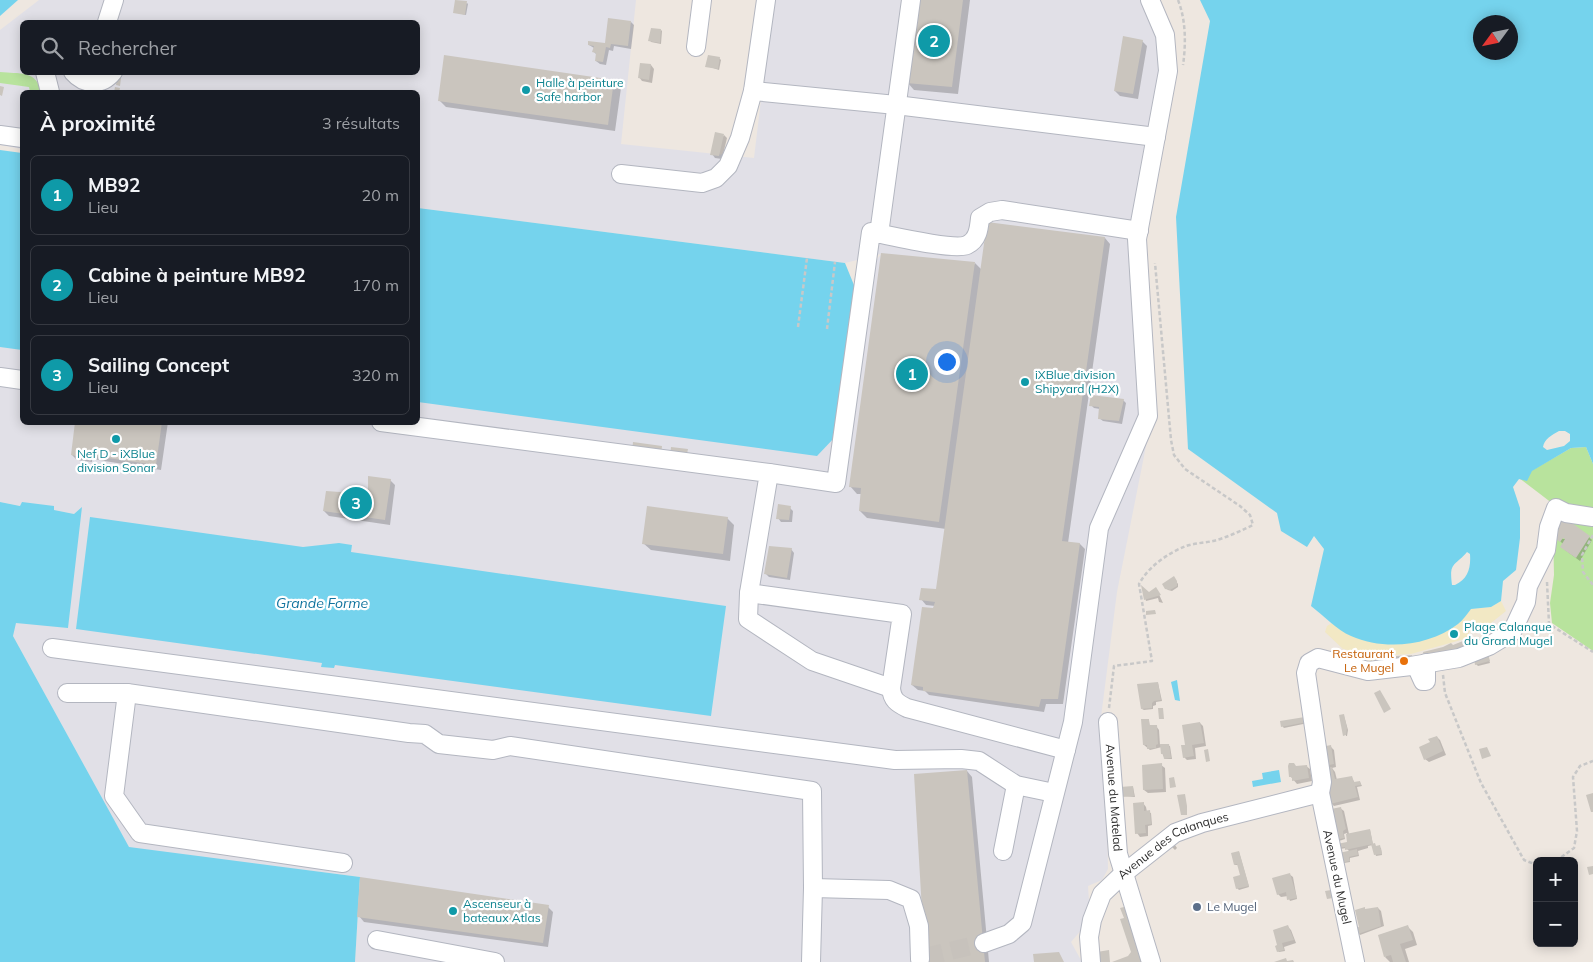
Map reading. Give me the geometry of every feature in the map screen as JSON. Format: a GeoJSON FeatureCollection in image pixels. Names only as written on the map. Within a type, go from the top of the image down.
{"type":"FeatureCollection","features":[{"type":"Feature","properties":{"kind":"street"},"geometry":{"type":"LineString","coordinates":[[108,20],[114,0]]}},
{"type":"Feature","properties":{"kind":"street"},"geometry":{"type":"LineString","coordinates":[[696,47],[702,0]]}},
{"type":"Feature","properties":{"kind":"street"},"geometry":{"type":"LineString","coordinates":[[621,174],[702,183],[716,178],[728,166],[740,138],[753,91],[766,0]]}},
{"type":"Feature","properties":{"kind":"street"},"geometry":{"type":"LineString","coordinates":[[879,234],[911,0]]}},
{"type":"Feature","properties":{"kind":"street"},"geometry":{"type":"LineString","coordinates":[[984,943],[1009,934],[1022,924],[1073,722],[1099,528],[1148,416],[1137,239],[1168,71],[1165,35],[1150,0]]}},
{"type":"Feature","properties":{"kind":"street"},"geometry":{"type":"LineString","coordinates":[[46,75],[50,90]]}},
{"type":"Feature","properties":{"kind":"street"},"geometry":{"type":"LineString","coordinates":[[76,75],[80,80],[98,88],[110,75]]}},
{"type":"Feature","properties":{"kind":"street"},"geometry":{"type":"LineString","coordinates":[[753,91],[896,104],[1156,137]]}},
{"type":"Feature","properties":{"kind":"street"},"geometry":{"type":"LineString","coordinates":[[0,135],[20,138]]}},
{"type":"Feature","properties":{"kind":"street"},"geometry":{"type":"LineString","coordinates":[[405,425],[836,483],[871,232],[951,247],[966,246],[974,240],[979,230],[980,218],[990,212],[1002,210],[1139,231]]}},
{"type":"Feature","properties":{"kind":"street"},"geometry":{"type":"LineString","coordinates":[[0,377],[20,380]]}},
{"type":"Feature","properties":{"kind":"street"},"geometry":{"type":"LineString","coordinates":[[769,473],[749,593],[748,619],[812,661],[891,688]]}},
{"type":"Feature","properties":{"kind":"street","name":"Avenue du Mugel"},"geometry":{"type":"LineString","coordinates":[[1355,962],[1320,793],[1322,782],[1306,673],[1309,663],[1318,658],[1368,671],[1459,658],[1489,646],[1512,632],[1526,602],[1528,586],[1546,550],[1549,527],[1556,508],[1566,513],[1593,517]]}},
{"type":"Feature","properties":{"kind":"street"},"geometry":{"type":"LineString","coordinates":[[749,593],[902,614],[891,688],[891,695],[895,702],[907,708],[1066,750]]}},
{"type":"Feature","properties":{"kind":"street"},"geometry":{"type":"LineString","coordinates":[[52,648],[895,760],[961,759],[979,762],[1016,785],[1054,793]]}},
{"type":"Feature","properties":{"kind":"street"},"geometry":{"type":"LineString","coordinates":[[67,693],[127,693],[425,734],[439,744],[493,750],[510,746],[812,791],[813,888],[811,962]]}},
{"type":"Feature","properties":{"kind":"street"},"geometry":{"type":"LineString","coordinates":[[127,693],[114,796],[140,833],[343,863]]}},
{"type":"Feature","properties":{"kind":"street","name":"Avenue du Matelad"},"geometry":{"type":"LineString","coordinates":[[1108,722],[1115,835],[1118,854],[1151,962]]}},
{"type":"Feature","properties":{"kind":"street"},"geometry":{"type":"LineString","coordinates":[[1003,851],[1016,785]]}},
{"type":"Feature","properties":{"kind":"street","name":"Avenue des Calanques"},"geometry":{"type":"LineString","coordinates":[[1091,962],[1089,937],[1096,906],[1102,894],[1123,874],[1175,833],[1202,823],[1320,793]]}},
{"type":"Feature","properties":{"kind":"street"},"geometry":{"type":"LineString","coordinates":[[813,888],[889,890],[912,899],[919,926],[918,959]]}},
{"type":"Feature","properties":{"kind":"street"},"geometry":{"type":"LineString","coordinates":[[377,940],[495,962]]}},
{"type":"Feature","properties":{"kind":"path"},"geometry":{"type":"LineString","coordinates":[[1178,0],[1185,34],[1182,72]]}},
{"type":"Feature","properties":{"kind":"path"},"geometry":{"type":"LineString","coordinates":[[798,326],[807,258]]}},
{"type":"Feature","properties":{"kind":"path"},"geometry":{"type":"LineString","coordinates":[[1108,722],[1114,666],[1152,661],[1139,584],[1141,581],[1153,566],[1173,552],[1187,546],[1214,541],[1252,525],[1250,515],[1240,506],[1185,469],[1174,455],[1154,261]]}},
{"type":"Feature","properties":{"kind":"path"},"geometry":{"type":"LineString","coordinates":[[827,328],[835,262]]}},
{"type":"Feature","properties":{"kind":"path"},"geometry":{"type":"LineString","coordinates":[[1593,535],[1582,555],[1583,572],[1593,585]]}},
{"type":"Feature","properties":{"kind":"path"},"geometry":{"type":"LineString","coordinates":[[1547,578],[1549,624],[1593,652]]}},
{"type":"Feature","properties":{"kind":"path"},"geometry":{"type":"LineString","coordinates":[[1424,662],[1445,693],[1481,783],[1524,860],[1533,863]]}},
{"type":"Feature","properties":{"kind":"path"},"geometry":{"type":"LineString","coordinates":[[1562,857],[1574,848],[1577,831],[1573,777],[1580,766],[1593,761]]}},
{"type":"Feature","properties":{"kind":"shaded area"},"geometry":{"type":"Polygon","coordinates":[[[39,0],[636,0],[621,144],[754,158],[773,0],[1150,0],[1172,49],[1144,244],[1152,416],[1117,592],[1100,725],[1107,822],[1108,869],[1102,880],[1088,886],[1089,902],[1083,928],[1071,942],[1082,962],[355,962],[360,877],[129,848],[13,636],[15,623],[30,623],[82,508],[74,514],[53,510],[54,506],[21,506],[0,502],[0,343],[20,345],[20,425],[420,425],[420,388],[827,329],[881,254],[845,263],[420,208],[420,90],[20,90],[20,149],[0,145],[0,30],[39,0]]]}},
{"type":"Feature","properties":{"kind":"green space"},"geometry":{"type":"Polygon","coordinates":[[[0,72],[20,73],[20,75],[26,75],[36,80],[40,90],[30,90],[29,87],[0,83],[0,72]]]}},
{"type":"Feature","properties":{"kind":"green space"},"geometry":{"type":"Polygon","coordinates":[[[1586,447],[1593,464],[1593,651],[1552,623],[1550,603],[1554,575],[1553,528],[1565,513],[1519,478],[1571,448],[1586,447]]]}},
{"type":"Feature","properties":{"kind":"sand","name":"Plage Calanque du Grand Mugel"},"geometry":{"type":"Polygon","coordinates":[[[1501,601],[1506,611],[1486,627],[1478,626],[1469,632],[1468,638],[1411,654],[1376,656],[1375,663],[1367,663],[1347,657],[1348,650],[1343,649],[1325,632],[1327,626],[1332,623],[1349,635],[1459,623],[1471,609],[1491,607],[1501,601]]]}},
{"type":"Feature","properties":{"kind":"water"},"geometry":{"type":"Polygon","coordinates":[[[0,0],[18,0],[0,16],[0,0]]]}},
{"type":"Feature","properties":{"kind":"water"},"geometry":{"type":"Polygon","coordinates":[[[1200,0],[1593,0],[1593,464],[1586,447],[1571,448],[1532,471],[1527,481],[1519,479],[1513,487],[1520,508],[1520,538],[1516,570],[1503,581],[1501,601],[1491,607],[1471,609],[1458,624],[1434,637],[1406,644],[1392,645],[1364,641],[1351,636],[1336,627],[1311,606],[1324,549],[1314,536],[1307,547],[1281,531],[1277,513],[1188,449],[1176,217],[1210,21],[1200,0]],[[1559,431],[1545,442],[1543,447],[1547,450],[1564,446],[1570,441],[1570,434],[1565,431],[1559,431]],[[1467,552],[1452,568],[1452,585],[1463,580],[1468,572],[1470,554],[1467,552]]]}},
{"type":"Feature","properties":{"kind":"water"},"geometry":{"type":"Polygon","coordinates":[[[0,150],[20,153],[20,350],[0,347],[0,150]]]}},
{"type":"Feature","properties":{"kind":"water"},"geometry":{"type":"Polygon","coordinates":[[[420,208],[845,263],[856,290],[835,437],[817,456],[420,402],[420,208]]]}},
{"type":"Feature","properties":{"kind":"water"},"geometry":{"type":"Polygon","coordinates":[[[0,502],[20,506],[22,502],[54,506],[54,510],[74,514],[82,507],[68,628],[16,623],[13,636],[129,847],[360,877],[355,962],[0,962],[0,502]]]}},
{"type":"Feature","properties":{"kind":"water","name":"Grande Forme"},"geometry":{"type":"Polygon","coordinates":[[[90,517],[303,547],[339,543],[352,545],[351,552],[726,606],[711,716],[335,665],[334,668],[321,667],[322,663],[76,629],[90,517]]]}},
{"type":"Feature","properties":{"kind":"water"},"geometry":{"type":"Polygon","coordinates":[[[1177,680],[1180,701],[1175,700],[1171,682],[1177,680]]]}},
{"type":"Feature","properties":{"kind":"water"},"geometry":{"type":"Polygon","coordinates":[[[1279,770],[1281,782],[1253,787],[1252,781],[1263,779],[1262,773],[1279,770]]]}},
{"type":"Feature","properties":{"kind":"building"},"geometry":{"type":"Polygon","coordinates":[[[455,0],[467,1],[465,15],[453,13],[455,0]]]}},
{"type":"Feature","properties":{"kind":"building"},"geometry":{"type":"Polygon","coordinates":[[[916,0],[963,0],[952,87],[906,83],[916,0]]]}},
{"type":"Feature","properties":{"kind":"building"},"geometry":{"type":"Polygon","coordinates":[[[608,18],[631,21],[628,46],[611,44],[610,48],[606,47],[603,62],[595,61],[596,53],[592,52],[594,46],[588,45],[588,41],[605,43],[608,18]]]}},
{"type":"Feature","properties":{"kind":"building"},"geometry":{"type":"Polygon","coordinates":[[[651,28],[661,29],[660,43],[648,41],[651,28]]]}},
{"type":"Feature","properties":{"kind":"building"},"geometry":{"type":"Polygon","coordinates":[[[1123,36],[1143,40],[1133,94],[1114,91],[1123,36]]]}},
{"type":"Feature","properties":{"kind":"building","name":"Halle à peinture Safe harbor"},"geometry":{"type":"Polygon","coordinates":[[[444,55],[614,80],[608,125],[438,101],[444,55]]]}},
{"type":"Feature","properties":{"kind":"building"},"geometry":{"type":"Polygon","coordinates":[[[708,55],[720,57],[718,69],[705,67],[708,55]]]}},
{"type":"Feature","properties":{"kind":"building"},"geometry":{"type":"Polygon","coordinates":[[[640,63],[651,64],[649,80],[638,78],[640,63]]]}},
{"type":"Feature","properties":{"kind":"building"},"geometry":{"type":"Polygon","coordinates":[[[117,78],[121,78],[120,86],[116,85],[117,78]]]}},
{"type":"Feature","properties":{"kind":"building"},"geometry":{"type":"Polygon","coordinates":[[[0,86],[4,87],[2,96],[0,95],[0,86]]]}},
{"type":"Feature","properties":{"kind":"building"},"geometry":{"type":"Polygon","coordinates":[[[715,132],[724,134],[719,156],[710,155],[715,132]]]}},
{"type":"Feature","properties":{"kind":"building","name":"iXBlue division Shipyard (H2X)"},"geometry":{"type":"Polygon","coordinates":[[[987,222],[1105,237],[1062,541],[1080,543],[1058,699],[1041,699],[1039,707],[923,691],[923,687],[911,685],[922,607],[933,608],[935,602],[919,600],[921,588],[936,589],[987,222]]]}},
{"type":"Feature","properties":{"kind":"building"},"geometry":{"type":"Polygon","coordinates":[[[881,253],[975,262],[939,522],[859,511],[861,488],[849,487],[881,253]]]}},
{"type":"Feature","properties":{"kind":"building"},"geometry":{"type":"Polygon","coordinates":[[[1091,395],[1124,399],[1119,421],[1098,419],[1099,407],[1089,406],[1091,395]]]}},
{"type":"Feature","properties":{"kind":"building","name":"Nef D - iXBlue division Sonar"},"geometry":{"type":"Polygon","coordinates":[[[75,425],[162,425],[156,465],[87,455],[87,458],[71,455],[75,425]]]}},
{"type":"Feature","properties":{"kind":"building"},"geometry":{"type":"Polygon","coordinates":[[[633,442],[662,446],[661,455],[632,451],[633,442]]]}},
{"type":"Feature","properties":{"kind":"building"},"geometry":{"type":"Polygon","coordinates":[[[671,447],[688,449],[686,459],[670,457],[671,447]]]}},
{"type":"Feature","properties":{"kind":"building"},"geometry":{"type":"Polygon","coordinates":[[[368,476],[391,479],[385,520],[323,511],[326,491],[368,494],[368,476]]]}},
{"type":"Feature","properties":{"kind":"building"},"geometry":{"type":"Polygon","coordinates":[[[778,504],[791,506],[789,520],[776,519],[778,504]]]}},
{"type":"Feature","properties":{"kind":"building"},"geometry":{"type":"Polygon","coordinates":[[[647,506],[728,517],[723,554],[642,544],[647,506]]]}},
{"type":"Feature","properties":{"kind":"building"},"geometry":{"type":"Polygon","coordinates":[[[1565,518],[1590,536],[1576,558],[1560,547],[1565,539],[1563,538],[1560,542],[1556,539],[1556,525],[1565,518]]]}},
{"type":"Feature","properties":{"kind":"building"},"geometry":{"type":"Polygon","coordinates":[[[769,546],[792,548],[787,578],[764,574],[769,546]]]}},
{"type":"Feature","properties":{"kind":"building"},"geometry":{"type":"Polygon","coordinates":[[[1174,576],[1177,586],[1170,590],[1165,589],[1162,584],[1174,576]]]}},
{"type":"Feature","properties":{"kind":"building"},"geometry":{"type":"Polygon","coordinates":[[[1141,585],[1149,592],[1156,587],[1161,595],[1144,600],[1141,585]]]}},
{"type":"Feature","properties":{"kind":"building"},"geometry":{"type":"Polygon","coordinates":[[[1155,610],[1156,614],[1146,615],[1146,611],[1155,610]]]}},
{"type":"Feature","properties":{"kind":"building"},"geometry":{"type":"Polygon","coordinates":[[[1468,639],[1472,648],[1425,661],[1423,652],[1451,643],[1453,645],[1468,639]]]}},
{"type":"Feature","properties":{"kind":"building"},"geometry":{"type":"Polygon","coordinates":[[[1488,654],[1490,661],[1475,665],[1474,658],[1488,654]]]}},
{"type":"Feature","properties":{"kind":"building","name":"Restaurant Le Mugel"},"geometry":{"type":"Polygon","coordinates":[[[1412,655],[1413,662],[1396,664],[1396,656],[1412,655]]]}},
{"type":"Feature","properties":{"kind":"building"},"geometry":{"type":"Polygon","coordinates":[[[1158,682],[1161,700],[1154,701],[1152,708],[1141,709],[1137,684],[1158,682]]]}},
{"type":"Feature","properties":{"kind":"building"},"geometry":{"type":"Polygon","coordinates":[[[1380,690],[1391,709],[1384,713],[1374,693],[1380,690]]]}},
{"type":"Feature","properties":{"kind":"building"},"geometry":{"type":"Polygon","coordinates":[[[1158,708],[1163,708],[1164,719],[1159,719],[1158,708]]]}},
{"type":"Feature","properties":{"kind":"building"},"geometry":{"type":"Polygon","coordinates":[[[1344,714],[1347,728],[1346,735],[1343,736],[1339,715],[1344,714]]]}},
{"type":"Feature","properties":{"kind":"building"},"geometry":{"type":"Polygon","coordinates":[[[1311,716],[1307,722],[1281,727],[1280,721],[1311,716]]]}},
{"type":"Feature","properties":{"kind":"building"},"geometry":{"type":"Polygon","coordinates":[[[1141,719],[1149,719],[1149,725],[1157,725],[1158,744],[1156,748],[1147,749],[1147,745],[1143,745],[1141,719]]]}},
{"type":"Feature","properties":{"kind":"building"},"geometry":{"type":"Polygon","coordinates":[[[1200,722],[1204,743],[1192,745],[1194,756],[1183,758],[1181,745],[1185,745],[1182,725],[1200,722]]]}},
{"type":"Feature","properties":{"kind":"building"},"geometry":{"type":"Polygon","coordinates":[[[1437,736],[1443,751],[1424,760],[1419,747],[1430,742],[1428,739],[1437,736]]]}},
{"type":"Feature","properties":{"kind":"building"},"geometry":{"type":"Polygon","coordinates":[[[1160,744],[1169,744],[1171,758],[1164,759],[1163,754],[1161,754],[1160,744]]]}},
{"type":"Feature","properties":{"kind":"building"},"geometry":{"type":"Polygon","coordinates":[[[1331,745],[1334,764],[1324,766],[1321,747],[1331,745]]]}},
{"type":"Feature","properties":{"kind":"building"},"geometry":{"type":"Polygon","coordinates":[[[1487,747],[1491,756],[1482,759],[1479,749],[1487,747]]]}},
{"type":"Feature","properties":{"kind":"building"},"geometry":{"type":"Polygon","coordinates":[[[1208,749],[1210,761],[1206,762],[1204,750],[1208,749]]]}},
{"type":"Feature","properties":{"kind":"building"},"geometry":{"type":"Polygon","coordinates":[[[1162,763],[1163,789],[1143,790],[1142,765],[1162,763]]]}},
{"type":"Feature","properties":{"kind":"building"},"geometry":{"type":"Polygon","coordinates":[[[1289,763],[1294,763],[1296,766],[1307,765],[1309,778],[1292,781],[1292,777],[1289,777],[1289,763]]]}},
{"type":"Feature","properties":{"kind":"building"},"geometry":{"type":"Polygon","coordinates":[[[1332,767],[1335,779],[1352,776],[1354,782],[1360,781],[1361,785],[1355,786],[1358,797],[1330,804],[1324,768],[1332,767]]]}},
{"type":"Feature","properties":{"kind":"building"},"geometry":{"type":"Polygon","coordinates":[[[967,770],[985,962],[925,962],[914,774],[967,770]]]}},
{"type":"Feature","properties":{"kind":"building"},"geometry":{"type":"Polygon","coordinates":[[[1174,777],[1176,787],[1170,788],[1169,778],[1174,777]]]}},
{"type":"Feature","properties":{"kind":"building"},"geometry":{"type":"Polygon","coordinates":[[[1133,786],[1134,796],[1121,797],[1120,787],[1133,786]]]}},
{"type":"Feature","properties":{"kind":"building"},"geometry":{"type":"Polygon","coordinates":[[[1593,793],[1593,812],[1591,812],[1586,795],[1593,793]]]}},
{"type":"Feature","properties":{"kind":"building"},"geometry":{"type":"Polygon","coordinates":[[[1185,794],[1187,815],[1181,815],[1177,795],[1185,794]]]}},
{"type":"Feature","properties":{"kind":"building"},"geometry":{"type":"Polygon","coordinates":[[[1144,802],[1144,811],[1150,810],[1151,824],[1145,825],[1146,833],[1135,834],[1133,803],[1144,802]]]}},
{"type":"Feature","properties":{"kind":"building"},"geometry":{"type":"Polygon","coordinates":[[[1341,807],[1346,829],[1343,831],[1344,838],[1336,840],[1331,809],[1341,807]]]}},
{"type":"Feature","properties":{"kind":"building"},"geometry":{"type":"Polygon","coordinates":[[[1370,829],[1373,844],[1345,850],[1345,847],[1338,848],[1337,844],[1347,842],[1346,834],[1370,829]]]}},
{"type":"Feature","properties":{"kind":"building"},"geometry":{"type":"Polygon","coordinates":[[[1375,843],[1376,846],[1380,845],[1382,854],[1374,855],[1371,844],[1375,843]]]}},
{"type":"Feature","properties":{"kind":"building"},"geometry":{"type":"Polygon","coordinates":[[[1357,849],[1358,855],[1349,857],[1350,861],[1341,863],[1339,853],[1357,849]]]}},
{"type":"Feature","properties":{"kind":"building"},"geometry":{"type":"Polygon","coordinates":[[[1239,851],[1249,886],[1236,889],[1233,877],[1240,875],[1237,864],[1234,865],[1231,853],[1239,851]]]}},
{"type":"Feature","properties":{"kind":"building"},"geometry":{"type":"Polygon","coordinates":[[[1593,866],[1593,874],[1589,875],[1587,867],[1593,866]]]}},
{"type":"Feature","properties":{"kind":"building"},"geometry":{"type":"Polygon","coordinates":[[[1290,873],[1297,898],[1287,900],[1286,892],[1277,895],[1272,878],[1290,873]]]}},
{"type":"Feature","properties":{"kind":"building","name":"Ascenseur à bateaux Atlas"},"geometry":{"type":"Polygon","coordinates":[[[360,877],[549,905],[543,943],[357,917],[360,877]]]}},
{"type":"Feature","properties":{"kind":"building"},"geometry":{"type":"Polygon","coordinates":[[[1331,890],[1333,898],[1327,899],[1325,891],[1331,890]]]}},
{"type":"Feature","properties":{"kind":"building"},"geometry":{"type":"Polygon","coordinates":[[[1128,906],[1144,962],[1112,962],[1128,956],[1131,952],[1120,919],[1124,918],[1120,908],[1128,906]]]}},
{"type":"Feature","properties":{"kind":"building"},"geometry":{"type":"Polygon","coordinates":[[[1365,907],[1365,909],[1378,907],[1381,926],[1358,934],[1356,928],[1359,927],[1355,910],[1365,907]]]}},
{"type":"Feature","properties":{"kind":"building"},"geometry":{"type":"Polygon","coordinates":[[[1288,925],[1294,940],[1282,943],[1284,950],[1277,952],[1273,930],[1288,925]]]}},
{"type":"Feature","properties":{"kind":"building"},"geometry":{"type":"Polygon","coordinates":[[[1408,925],[1413,940],[1400,944],[1406,962],[1393,962],[1391,955],[1384,957],[1378,935],[1408,925]]]}},
{"type":"Feature","properties":{"kind":"building"},"geometry":{"type":"Polygon","coordinates":[[[1109,950],[1110,962],[1099,962],[1097,952],[1109,950]]]}},
{"type":"Feature","properties":{"kind":"building"},"geometry":{"type":"Polygon","coordinates":[[[1059,952],[1064,962],[1034,962],[1033,954],[1059,952]]]}},
{"type":"Feature","properties":{"kind":"building"},"geometry":{"type":"Polygon","coordinates":[[[1286,958],[1287,961],[1293,960],[1294,962],[1274,962],[1286,958]]]}},
{"type":"Feature","properties":{"kind":"tunnel"},"geometry":{"type":"LineString","coordinates":[[925,957],[984,943]]}},
{"type":"Feature","properties":{"kind":"place","name":"Cabine à peinture MB92"},"geometry":{"type":"Point","coordinates":[934,41]}},
{"type":"Feature","properties":{"kind":"place","name":"Halle à peinture Safe harbor"},"geometry":{"type":"Point","coordinates":[526,90]}},
{"type":"Feature","properties":{"kind":"place","name":"MB92"},"geometry":{"type":"Point","coordinates":[912,374]}},
{"type":"Feature","properties":{"kind":"place","name":"iXBlue division Shipyard (H2X)"},"geometry":{"type":"Point","coordinates":[1025,382]}},
{"type":"Feature","properties":{"kind":"place","name":"Nef D - iXBlue division Sonar"},"geometry":{"type":"Point","coordinates":[116,439]}},
{"type":"Feature","properties":{"kind":"place","name":"Sailing Concept"},"geometry":{"type":"Point","coordinates":[356,503]}},
{"type":"Feature","properties":{"kind":"place","name":"Plage Calanque du Grand Mugel"},"geometry":{"type":"Point","coordinates":[1454,634]}},
{"type":"Feature","properties":{"kind":"place","name":"Restaurant Le Mugel"},"geometry":{"type":"Point","coordinates":[1404,661]}},
{"type":"Feature","properties":{"kind":"place","name":"Le Mugel"},"geometry":{"type":"Point","coordinates":[1197,907]}},
{"type":"Feature","properties":{"kind":"place","name":"Ascenseur à bateaux Atlas"},"geometry":{"type":"Point","coordinates":[453,911]}}]}
